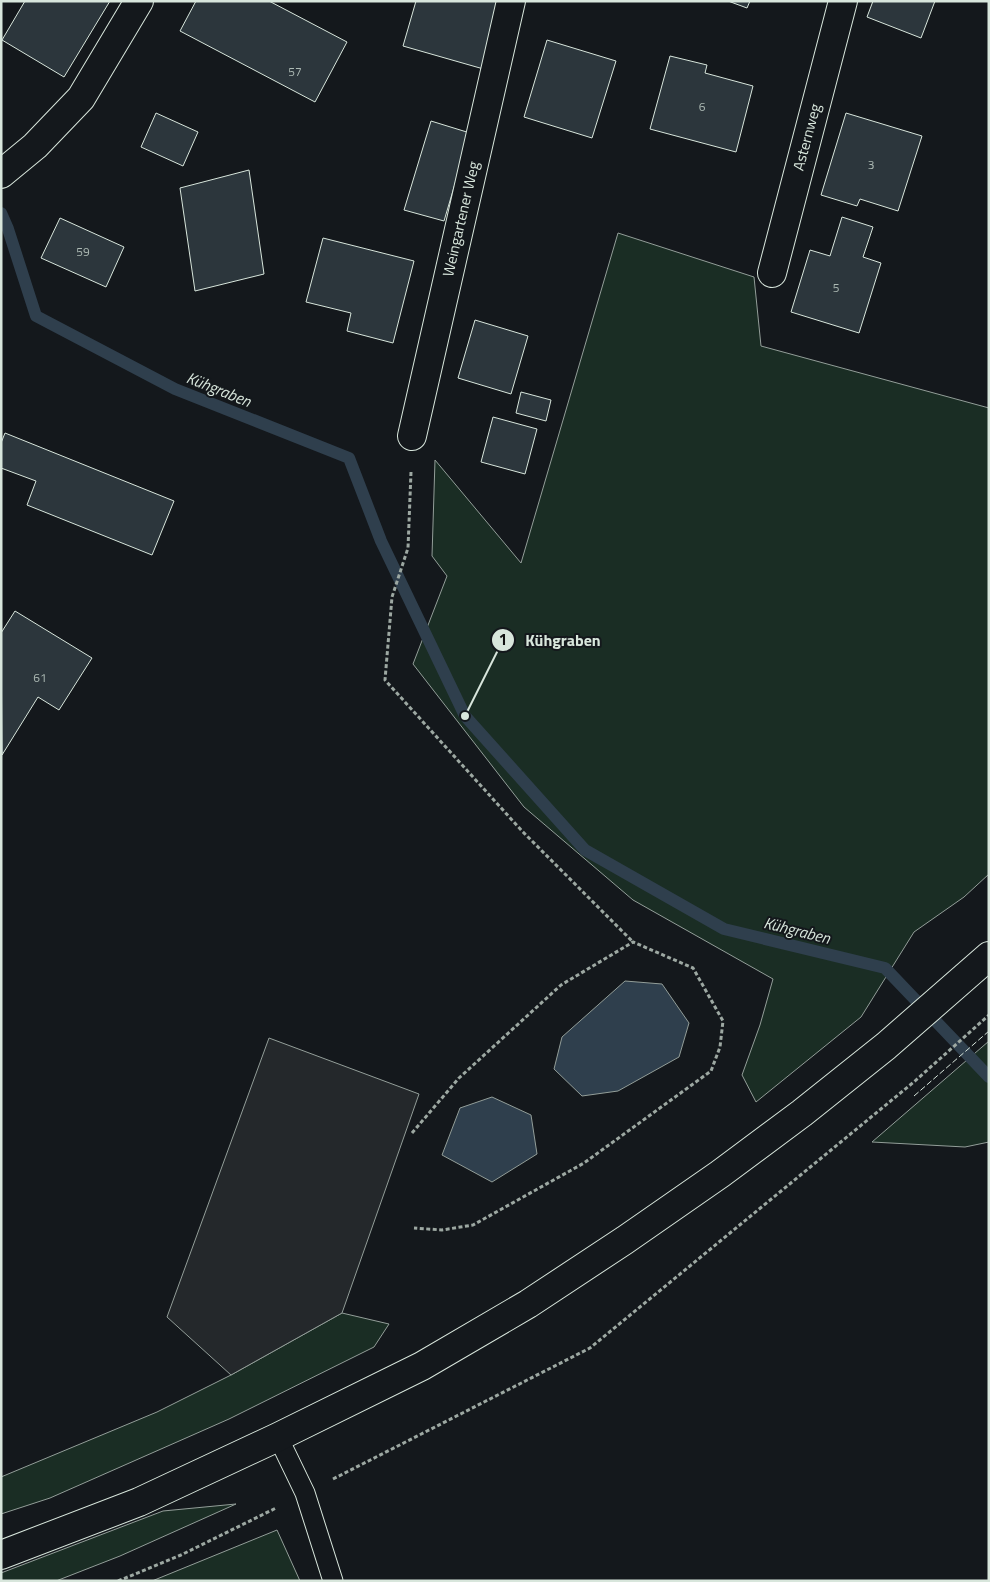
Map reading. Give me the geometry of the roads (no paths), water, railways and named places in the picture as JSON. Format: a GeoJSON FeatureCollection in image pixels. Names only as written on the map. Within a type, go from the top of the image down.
{"type":"FeatureCollection","features":[{"type":"Feature","properties":{"kind":"street"},"geometry":{"type":"LineString","coordinates":[[1,174],[35,146],[81,98],[139,1]]}},
{"type":"Feature","properties":{"kind":"street","name":"Weingartener Weg"},"geometry":{"type":"LineString","coordinates":[[412,436],[511,1]]}},
{"type":"Feature","properties":{"kind":"street","name":"Asternweg"},"geometry":{"type":"LineString","coordinates":[[772,274],[843,1]]}},
{"type":"Feature","properties":{"kind":"street"},"geometry":{"type":"LineString","coordinates":[[1,1554],[139,1502],[278,1437],[422,1366],[528,1304],[626,1240],[802,1113],[886,1046],[986,959]]}},
{"type":"Feature","properties":{"kind":"lane"},"geometry":{"type":"LineString","coordinates":[[278,1437],[306,1493],[333,1581]]}},
{"type":"Feature","properties":{"kind":"water"},"geometry":{"type":"Polygon","coordinates":[[[625,981],[662,984],[689,1023],[679,1057],[618,1091],[582,1096],[554,1069],[562,1037],[625,981]]]}},
{"type":"Feature","properties":{"kind":"water"},"geometry":{"type":"Polygon","coordinates":[[[492,1097],[531,1115],[537,1154],[492,1182],[442,1155],[460,1108],[492,1097]]]}},
{"type":"Feature","properties":{"kind":"waterway","name":"Kühgraben"},"geometry":{"type":"LineString","coordinates":[[1,213],[36,316],[175,389],[349,458],[381,541],[465,716],[585,850],[724,929],[885,968],[989,1077]]}},
{"type":"Feature","properties":{"kind":"place","name":"Kühgraben"},"geometry":{"type":"Point","coordinates":[465,716]}}]}
